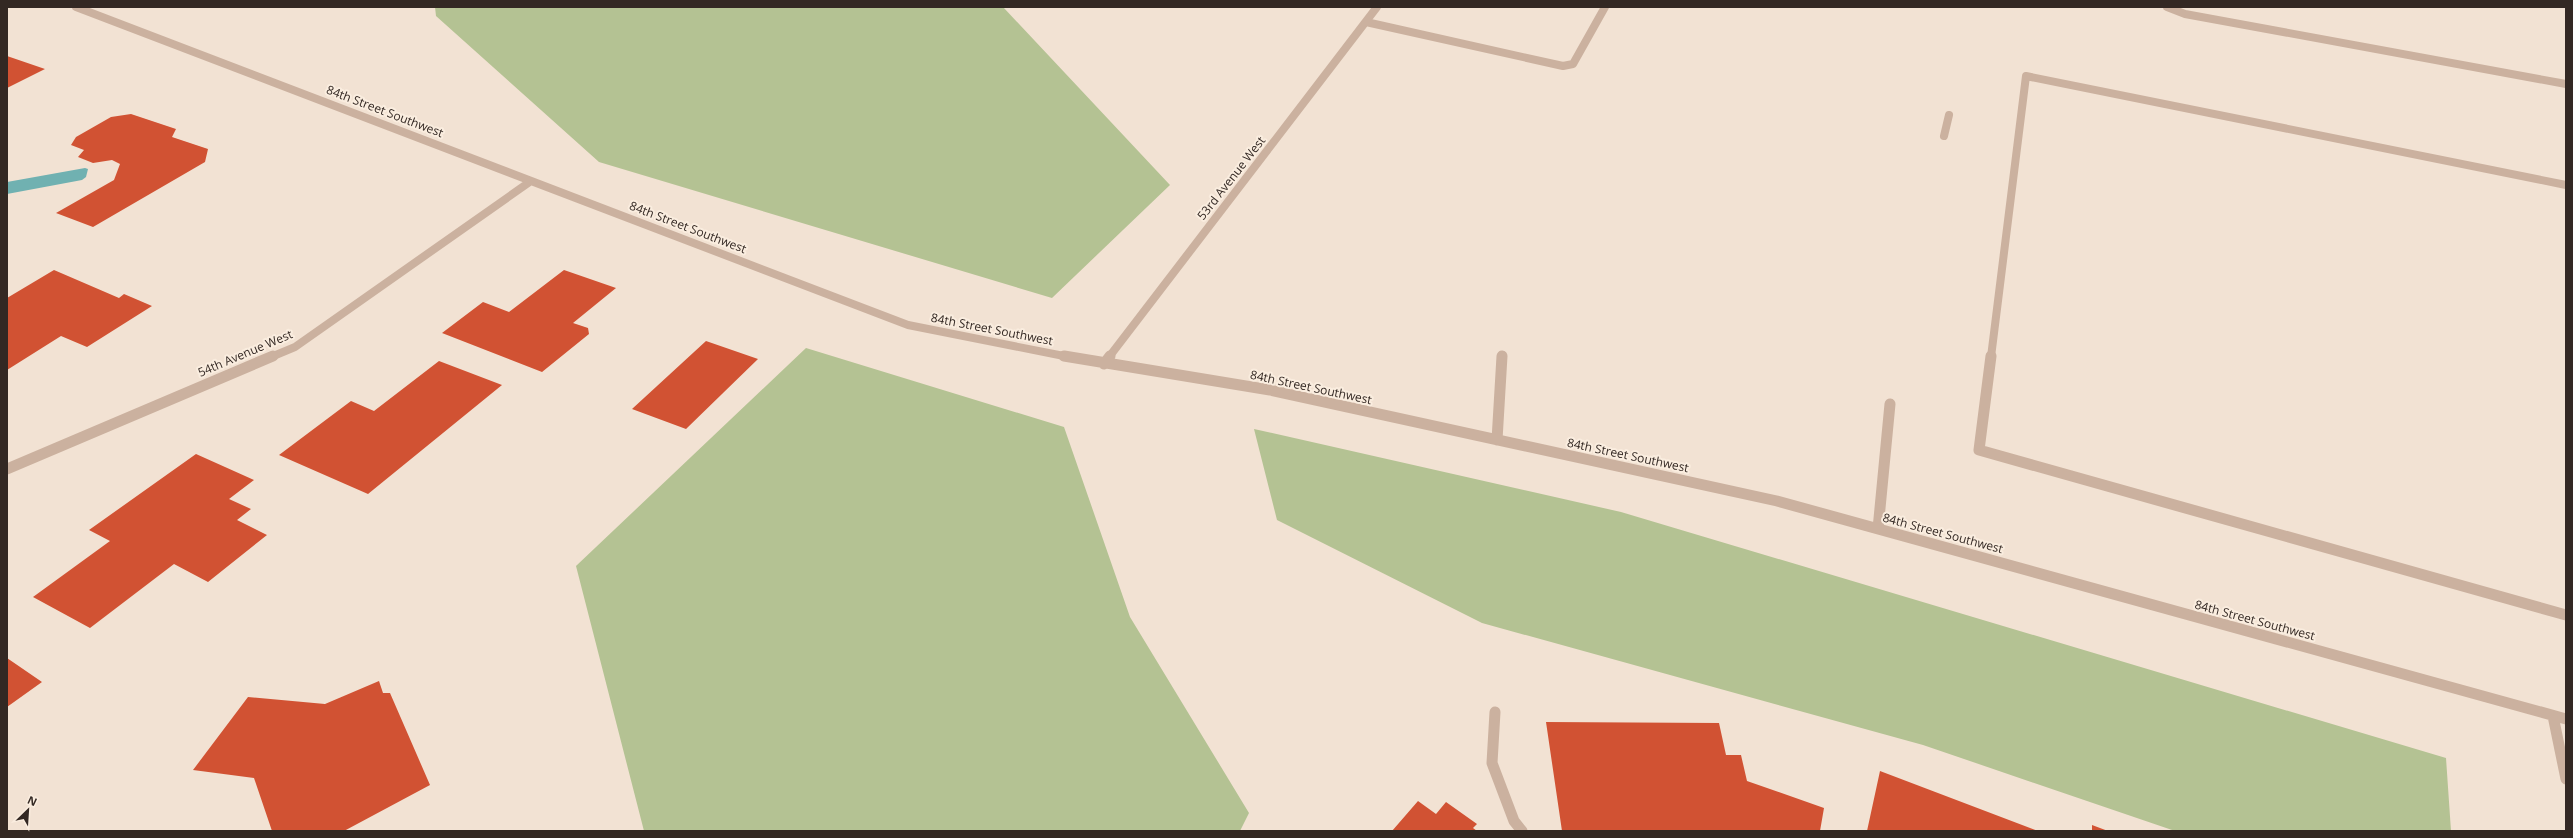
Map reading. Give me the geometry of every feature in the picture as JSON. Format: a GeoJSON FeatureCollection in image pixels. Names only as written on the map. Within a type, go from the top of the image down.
{"type":"FeatureCollection","features":[{"type":"Feature","properties":{"kind":"street","name":"84th Street Southwest"},"geometry":{"type":"LineString","coordinates":[[76,7],[908,325],[1104,364],[1270,390],[1777,501],[2566,719]]}},
{"type":"Feature","properties":{"kind":"street","name":"53rd Avenue West"},"geometry":{"type":"LineString","coordinates":[[1104,364],[1377,7]]}},
{"type":"Feature","properties":{"kind":"street"},"geometry":{"type":"LineString","coordinates":[[1366,22],[1563,66],[1573,64],[1605,7]]}},
{"type":"Feature","properties":{"kind":"street"},"geometry":{"type":"LineString","coordinates":[[2167,7],[2185,14],[2566,84]]}},
{"type":"Feature","properties":{"kind":"street"},"geometry":{"type":"LineString","coordinates":[[2566,185],[2026,76],[1979,450],[2566,615]]}},
{"type":"Feature","properties":{"kind":"street"},"geometry":{"type":"LineString","coordinates":[[1944,136],[1949,115]]}},
{"type":"Feature","properties":{"kind":"street","name":"54th Avenue West"},"geometry":{"type":"LineString","coordinates":[[7,469],[99,428],[295,347],[531,181]]}},
{"type":"Feature","properties":{"kind":"street"},"geometry":{"type":"LineString","coordinates":[[1497,440],[1502,355]]}},
{"type":"Feature","properties":{"kind":"street"},"geometry":{"type":"LineString","coordinates":[[1878,529],[1890,404]]}},
{"type":"Feature","properties":{"kind":"street"},"geometry":{"type":"LineString","coordinates":[[1495,712],[1492,762],[1514,821],[1522,831]]}},
{"type":"Feature","properties":{"kind":"street"},"geometry":{"type":"LineString","coordinates":[[2553,716],[2566,779]]}},
{"type":"Feature","properties":{"kind":"green space"},"geometry":{"type":"Polygon","coordinates":[[[435,7],[1003,7],[1170,185],[1052,298],[599,162],[436,16],[435,7]]]}},
{"type":"Feature","properties":{"kind":"green space"},"geometry":{"type":"Polygon","coordinates":[[[806,348],[1064,427],[1130,617],[1249,813],[1240,831],[644,831],[576,566],[806,348]]]}},
{"type":"Feature","properties":{"kind":"green space"},"geometry":{"type":"Polygon","coordinates":[[[1254,429],[1621,512],[2446,758],[2451,831],[2175,831],[1923,745],[1482,623],[1277,520],[1254,429]]]}},
{"type":"Feature","properties":{"kind":"water"},"geometry":{"type":"Polygon","coordinates":[[[85,168],[88,169],[86,177],[82,180],[7,194],[7,182],[85,168]]]}},
{"type":"Feature","properties":{"kind":"building"},"geometry":{"type":"Polygon","coordinates":[[[7,56],[45,69],[7,88],[7,56]]]}},
{"type":"Feature","properties":{"kind":"building"},"geometry":{"type":"Polygon","coordinates":[[[131,114],[176,129],[172,137],[208,149],[205,162],[93,227],[56,213],[114,180],[120,164],[112,160],[93,163],[78,157],[84,150],[71,145],[76,137],[111,117],[131,114]]]}},
{"type":"Feature","properties":{"kind":"building"},"geometry":{"type":"Polygon","coordinates":[[[54,270],[119,298],[124,294],[152,306],[87,347],[61,336],[7,370],[7,298],[54,270]]]}},
{"type":"Feature","properties":{"kind":"building"},"geometry":{"type":"Polygon","coordinates":[[[564,270],[616,288],[573,323],[588,328],[589,334],[542,372],[442,333],[483,302],[509,312],[564,270]]]}},
{"type":"Feature","properties":{"kind":"building"},"geometry":{"type":"Polygon","coordinates":[[[706,341],[758,359],[686,429],[632,409],[706,341]]]}},
{"type":"Feature","properties":{"kind":"building"},"geometry":{"type":"Polygon","coordinates":[[[439,361],[502,385],[368,494],[279,455],[351,401],[374,411],[439,361]]]}},
{"type":"Feature","properties":{"kind":"building"},"geometry":{"type":"Polygon","coordinates":[[[196,454],[254,480],[229,499],[251,509],[237,520],[267,535],[208,582],[174,564],[90,628],[33,597],[110,541],[89,530],[196,454]]]}},
{"type":"Feature","properties":{"kind":"building"},"geometry":{"type":"Polygon","coordinates":[[[7,658],[42,682],[7,707],[7,658]]]}},
{"type":"Feature","properties":{"kind":"building"},"geometry":{"type":"Polygon","coordinates":[[[379,681],[383,693],[390,693],[430,785],[344,831],[272,831],[254,778],[193,770],[248,697],[325,704],[379,681]]]}},
{"type":"Feature","properties":{"kind":"building"},"geometry":{"type":"Polygon","coordinates":[[[1546,722],[1719,723],[1726,755],[1741,755],[1747,781],[1824,808],[1820,831],[1562,831],[1546,722]]]}},
{"type":"Feature","properties":{"kind":"building"},"geometry":{"type":"Polygon","coordinates":[[[1880,771],[2038,831],[1867,831],[1880,771]]]}},
{"type":"Feature","properties":{"kind":"building"},"geometry":{"type":"Polygon","coordinates":[[[1418,801],[1436,814],[1446,802],[1477,824],[1473,828],[1477,831],[1392,831],[1418,801]]]}},
{"type":"Feature","properties":{"kind":"building"},"geometry":{"type":"Polygon","coordinates":[[[2092,825],[2108,831],[2092,831],[2092,825]]]}}]}
